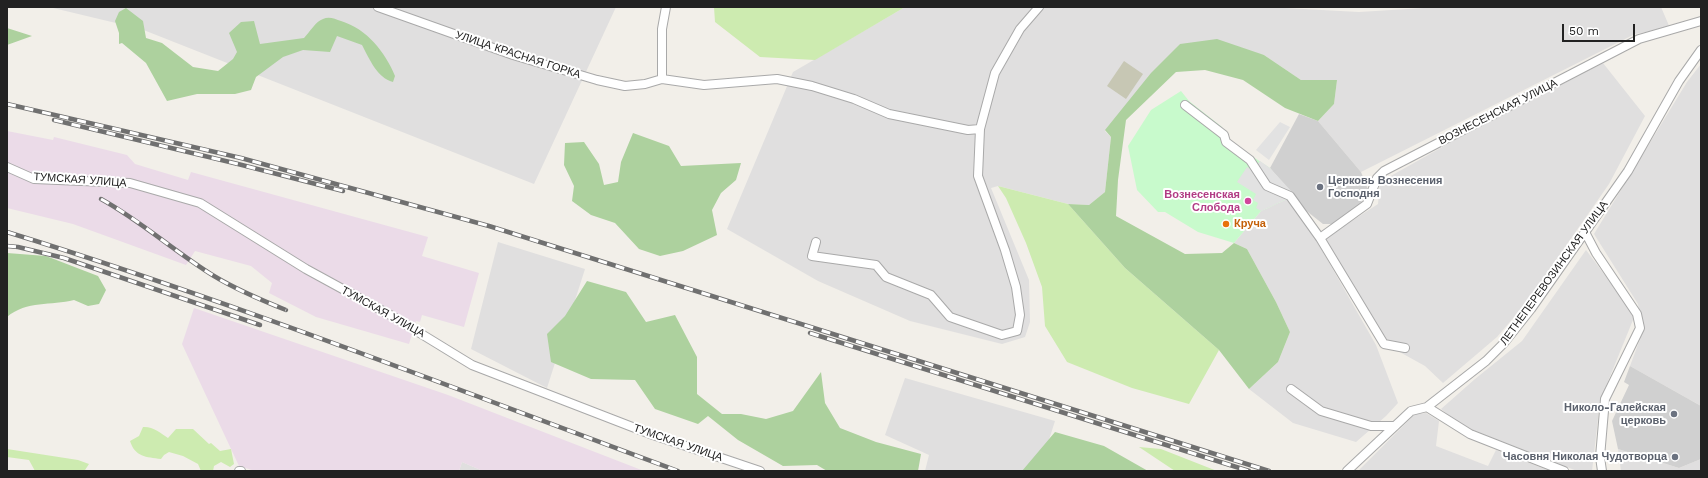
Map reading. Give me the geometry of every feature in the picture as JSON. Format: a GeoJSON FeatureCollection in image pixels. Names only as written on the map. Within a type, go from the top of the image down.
{"type":"FeatureCollection","features":[{"type":"Feature","properties":{"kind":"street","name":"УЛИЦА КРАСНАЯ ГОРКА"},"geometry":{"type":"LineString","coordinates":[[378,7],[513,55],[597,80],[625,86],[645,84],[662,79]]}},
{"type":"Feature","properties":{"kind":"street"},"geometry":{"type":"LineString","coordinates":[[666,7],[662,29],[662,79],[704,85],[777,79],[812,86],[854,99],[889,114],[968,130],[980,129]]}},
{"type":"Feature","properties":{"kind":"street"},"geometry":{"type":"LineString","coordinates":[[816,242],[812,256],[876,265],[886,277],[932,295],[950,317],[1002,335],[1017,331],[1020,315],[1016,287],[1005,250],[978,176],[980,129],[995,73],[1020,29],[1039,7]]}},
{"type":"Feature","properties":{"kind":"street","name":"ВОЗНЕСЕНСКАЯ УЛИЦА"},"geometry":{"type":"LineString","coordinates":[[1320,238],[1367,204],[1377,178],[1384,171],[1639,39],[1701,21]]}},
{"type":"Feature","properties":{"kind":"street","name":"ЛЕТНЕПЕРЕВОЗИНСКАЯ УЛИЦА"},"geometry":{"type":"LineString","coordinates":[[1347,471],[1411,411],[1427,407],[1486,361],[1504,343],[1628,171],[1679,81],[1701,50]]}},
{"type":"Feature","properties":{"kind":"street"},"geometry":{"type":"LineString","coordinates":[[1185,105],[1224,135],[1226,142],[1250,160],[1267,186],[1290,196],[1320,238],[1384,344],[1405,348]]}},
{"type":"Feature","properties":{"kind":"street","name":"ТУМСКАЯ УЛИЦА"},"geometry":{"type":"LineString","coordinates":[[7,167],[34,179],[130,183],[200,203],[306,269],[392,316],[472,365],[653,435],[760,471]]}},
{"type":"Feature","properties":{"kind":"street"},"geometry":{"type":"LineString","coordinates":[[1585,232],[1596,253],[1638,314],[1640,328],[1605,399],[1600,457],[1602,471]]}},
{"type":"Feature","properties":{"kind":"street"},"geometry":{"type":"LineString","coordinates":[[1291,388],[1321,411],[1371,426],[1395,426]]}},
{"type":"Feature","properties":{"kind":"street"},"geometry":{"type":"LineString","coordinates":[[1427,407],[1470,434],[1564,471]]}},
{"type":"Feature","properties":{"kind":"shaded area"},"geometry":{"type":"Polygon","coordinates":[[[49,7],[616,7],[534,184],[141,29],[49,7]]]}},
{"type":"Feature","properties":{"kind":"shaded area"},"geometry":{"type":"Polygon","coordinates":[[[905,7],[1266,7],[1359,12],[1440,7],[1661,7],[1670,28],[1635,34],[1361,172],[1318,121],[1334,104],[1337,80],[1301,80],[1264,55],[1180,44],[1105,131],[1111,137],[1105,192],[1089,205],[1068,204],[998,186],[991,188],[1029,280],[1030,322],[1025,337],[1002,344],[910,321],[818,281],[727,229],[793,72],[905,7]]]}},
{"type":"Feature","properties":{"kind":"shaded area"},"geometry":{"type":"Polygon","coordinates":[[[1124,61],[1143,74],[1126,99],[1107,86],[1124,61]]]}},
{"type":"Feature","properties":{"kind":"shaded area"},"geometry":{"type":"Polygon","coordinates":[[[1603,63],[1645,116],[1609,184],[1526,303],[1497,337],[1443,383],[1425,366],[1387,345],[1324,239],[1378,204],[1380,182],[1476,128],[1603,63]]]}},
{"type":"Feature","properties":{"kind":"shaded area"},"geometry":{"type":"Polygon","coordinates":[[[1701,64],[1701,406],[1630,366],[1643,331],[1638,304],[1594,234],[1687,82],[1701,64]]]}},
{"type":"Feature","properties":{"kind":"shaded area"},"geometry":{"type":"Polygon","coordinates":[[[1299,114],[1318,121],[1361,172],[1369,192],[1359,205],[1336,224],[1323,224],[1304,209],[1270,168],[1299,114]]]}},
{"type":"Feature","properties":{"kind":"shaded area"},"geometry":{"type":"Polygon","coordinates":[[[1280,122],[1290,127],[1269,160],[1256,150],[1280,122]]]}},
{"type":"Feature","properties":{"kind":"shaded area"},"geometry":{"type":"Polygon","coordinates":[[[7,131],[53,140],[54,137],[127,155],[135,164],[188,180],[191,172],[428,237],[422,256],[479,273],[464,327],[422,315],[420,322],[416,321],[409,344],[316,317],[269,293],[272,283],[251,266],[195,251],[186,265],[73,224],[7,208],[7,131]]]}},
{"type":"Feature","properties":{"kind":"shaded area"},"geometry":{"type":"Polygon","coordinates":[[[1260,161],[1270,168],[1293,193],[1287,199],[1261,211],[1256,208],[1258,203],[1253,200],[1256,194],[1237,182],[1247,167],[1253,170],[1260,161]]]}},
{"type":"Feature","properties":{"kind":"shaded area"},"geometry":{"type":"Polygon","coordinates":[[[1287,199],[1311,231],[1376,345],[1398,403],[1386,416],[1356,442],[1293,423],[1249,389],[1278,362],[1290,332],[1276,302],[1247,249],[1234,243],[1261,211],[1287,199]]]}},
{"type":"Feature","properties":{"kind":"shaded area"},"geometry":{"type":"Polygon","coordinates":[[[498,242],[585,269],[547,388],[471,349],[498,242]]]}},
{"type":"Feature","properties":{"kind":"shaded area"},"geometry":{"type":"Polygon","coordinates":[[[1586,250],[1635,315],[1600,401],[1592,471],[1577,471],[1460,425],[1441,409],[1522,341],[1586,250]]]}},
{"type":"Feature","properties":{"kind":"shaded area"},"geometry":{"type":"Polygon","coordinates":[[[194,308],[448,395],[644,471],[483,471],[462,462],[459,471],[255,471],[239,466],[182,344],[194,308]]]}},
{"type":"Feature","properties":{"kind":"shaded area"},"geometry":{"type":"Polygon","coordinates":[[[1630,366],[1701,406],[1701,459],[1679,468],[1618,449],[1612,421],[1629,385],[1624,382],[1630,366]]]}},
{"type":"Feature","properties":{"kind":"shaded area"},"geometry":{"type":"Polygon","coordinates":[[[905,378],[1055,421],[1039,471],[925,471],[929,455],[885,435],[905,378]]]}},
{"type":"Feature","properties":{"kind":"shaded area"},"geometry":{"type":"Polygon","coordinates":[[[1426,413],[1439,421],[1436,446],[1488,466],[1496,450],[1550,471],[1358,471],[1415,414],[1426,413]]]}},
{"type":"Feature","properties":{"kind":"shaded area"},"geometry":{"type":"Polygon","coordinates":[[[1618,449],[1679,468],[1701,459],[1701,471],[1621,471],[1618,449]]]}},
{"type":"Feature","properties":{"kind":"shaded area"},"geometry":{"type":"Polygon","coordinates":[[[462,462],[483,471],[459,471],[462,462]]]}},
{"type":"Feature","properties":{"kind":"green space"},"geometry":{"type":"Polygon","coordinates":[[[714,7],[905,7],[815,60],[760,57],[715,22],[714,7]]]}},
{"type":"Feature","properties":{"kind":"green space"},"geometry":{"type":"Polygon","coordinates":[[[126,8],[143,21],[146,38],[162,43],[193,67],[218,71],[233,59],[237,52],[229,33],[241,22],[254,21],[260,44],[304,38],[320,20],[325,18],[336,19],[359,30],[374,42],[386,58],[395,76],[393,82],[387,80],[374,67],[362,45],[337,36],[330,52],[303,50],[283,57],[256,77],[251,90],[235,94],[197,94],[167,101],[146,63],[122,43],[119,44],[119,33],[115,21],[119,12],[126,8]]]}},
{"type":"Feature","properties":{"kind":"green space"},"geometry":{"type":"Polygon","coordinates":[[[7,28],[32,36],[7,45],[7,28]]]}},
{"type":"Feature","properties":{"kind":"green space"},"geometry":{"type":"Polygon","coordinates":[[[1217,39],[1264,55],[1301,80],[1337,80],[1334,104],[1318,121],[1285,108],[1243,80],[1205,70],[1176,72],[1126,120],[1118,180],[1116,216],[1185,254],[1222,253],[1234,243],[1247,249],[1276,302],[1290,332],[1278,362],[1249,389],[1219,350],[1125,268],[1068,204],[1089,205],[1105,192],[1111,137],[1105,130],[1151,73],[1180,44],[1217,39]]]}},
{"type":"Feature","properties":{"kind":"green space"},"geometry":{"type":"Polygon","coordinates":[[[1181,91],[1189,101],[1222,127],[1226,139],[1270,168],[1287,199],[1261,211],[1234,243],[1198,232],[1165,212],[1158,212],[1137,190],[1128,146],[1151,110],[1181,91]]]}},
{"type":"Feature","properties":{"kind":"green space"},"geometry":{"type":"Polygon","coordinates":[[[633,133],[669,146],[681,166],[741,163],[736,180],[721,193],[712,210],[717,235],[683,251],[660,256],[639,249],[615,223],[591,215],[572,201],[574,186],[564,165],[565,143],[584,142],[599,164],[604,185],[618,182],[621,162],[633,133]]]}},
{"type":"Feature","properties":{"kind":"green space"},"geometry":{"type":"Polygon","coordinates":[[[998,186],[1068,204],[1125,268],[1219,350],[1189,404],[1132,388],[1067,362],[1045,326],[1042,287],[1026,243],[1006,198],[998,186]]]}},
{"type":"Feature","properties":{"kind":"green space"},"geometry":{"type":"Polygon","coordinates":[[[7,253],[46,256],[98,276],[106,290],[99,304],[88,306],[74,300],[39,304],[23,308],[7,317],[7,253]]]}},
{"type":"Feature","properties":{"kind":"green space"},"geometry":{"type":"Polygon","coordinates":[[[587,281],[626,292],[646,322],[675,315],[697,357],[697,394],[722,414],[741,414],[766,419],[793,411],[821,372],[825,403],[840,428],[876,442],[921,454],[918,471],[827,471],[817,465],[783,466],[738,440],[708,416],[698,424],[655,409],[635,380],[591,379],[551,362],[547,334],[565,316],[587,281]]]}},
{"type":"Feature","properties":{"kind":"green space"},"geometry":{"type":"Polygon","coordinates":[[[143,427],[153,429],[168,438],[176,429],[193,429],[209,444],[211,443],[220,451],[231,449],[234,464],[230,467],[221,462],[214,466],[213,471],[201,471],[198,464],[183,456],[169,452],[161,459],[142,455],[135,450],[130,441],[139,436],[143,427]]]}},
{"type":"Feature","properties":{"kind":"green space"},"geometry":{"type":"Polygon","coordinates":[[[1055,432],[1104,446],[1148,471],[1022,471],[1055,432]]]}},
{"type":"Feature","properties":{"kind":"green space"},"geometry":{"type":"Polygon","coordinates":[[[1139,447],[1161,449],[1217,471],[1175,471],[1139,447]]]}},
{"type":"Feature","properties":{"kind":"green space"},"geometry":{"type":"Polygon","coordinates":[[[7,449],[78,460],[89,464],[83,471],[35,471],[29,460],[7,457],[7,449]]]}},
{"type":"Feature","properties":{"kind":"railway"},"geometry":{"type":"LineString","coordinates":[[7,104],[241,158],[489,226],[1269,471]]}},
{"type":"Feature","properties":{"kind":"railway"},"geometry":{"type":"LineString","coordinates":[[54,120],[343,191]]}},
{"type":"Feature","properties":{"kind":"railway"},"geometry":{"type":"LineString","coordinates":[[101,199],[130,217],[214,276],[258,299],[286,310]]}},
{"type":"Feature","properties":{"kind":"railway"},"geometry":{"type":"LineString","coordinates":[[7,232],[176,287],[428,378],[678,471]]}},
{"type":"Feature","properties":{"kind":"railway"},"geometry":{"type":"LineString","coordinates":[[7,246],[18,247],[64,258],[260,325]]}},
{"type":"Feature","properties":{"kind":"railway"},"geometry":{"type":"LineString","coordinates":[[810,333],[1249,471]]}},
{"type":"Feature","properties":{"kind":"place","name":"Церковь Вознесения Господня"},"geometry":{"type":"Point","coordinates":[1320,187]}},
{"type":"Feature","properties":{"kind":"place","name":"Вознесенская Слобода"},"geometry":{"type":"Point","coordinates":[1248,201]}},
{"type":"Feature","properties":{"kind":"place","name":"Круча"},"geometry":{"type":"Point","coordinates":[1226,224]}},
{"type":"Feature","properties":{"kind":"place","name":"Николо-Галейская церковь"},"geometry":{"type":"Point","coordinates":[1674,414]}},
{"type":"Feature","properties":{"kind":"place","name":"Часовня Николая Чудотворца"},"geometry":{"type":"Point","coordinates":[1675,457]}}]}
